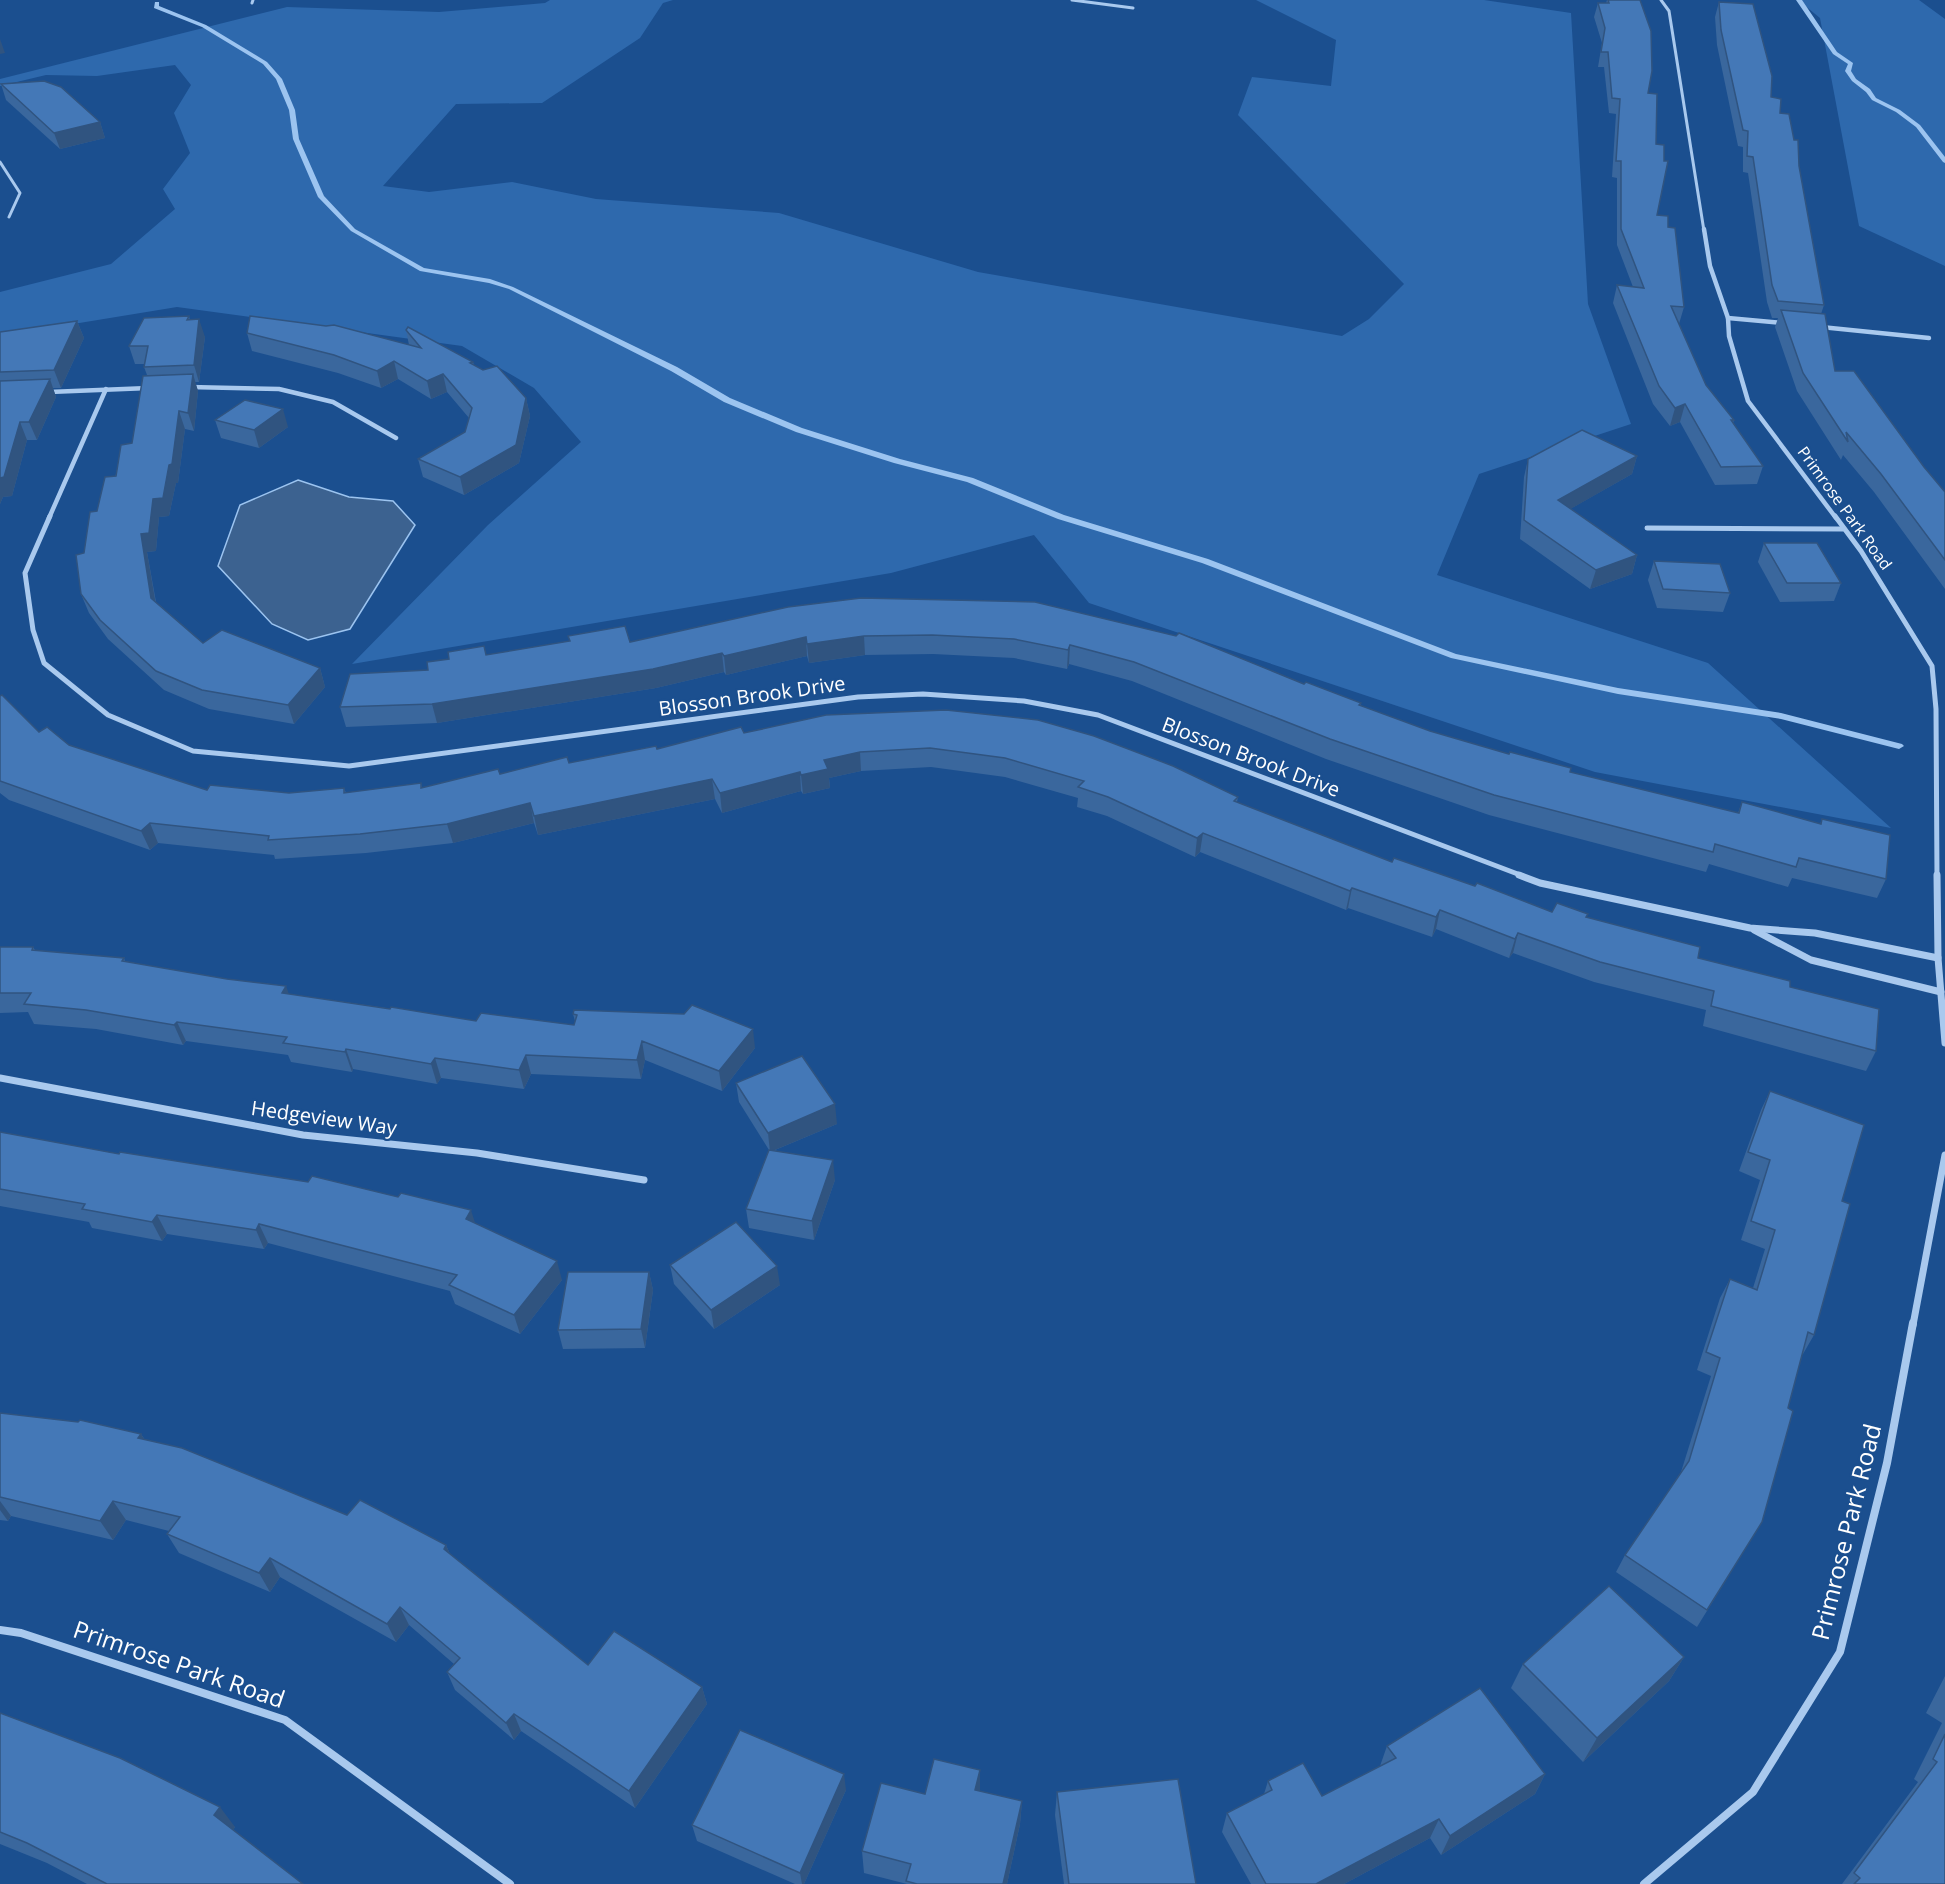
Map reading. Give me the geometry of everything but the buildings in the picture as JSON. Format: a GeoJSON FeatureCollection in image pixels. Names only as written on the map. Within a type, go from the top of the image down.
{"type":"FeatureCollection","features":[{"type":"Feature","properties":{"kind":"street"},"geometry":{"type":"LineString","coordinates":[[1072,0],[1133,8]]}},
{"type":"Feature","properties":{"kind":"street","name":"Primrose Park Road"},"geometry":{"type":"LineString","coordinates":[[1661,0],[1669,11],[1710,266],[1728,318],[1729,336],[1748,401],[1861,551],[1932,666],[1936,709],[1938,958],[1945,1043]]}},
{"type":"Feature","properties":{"kind":"street"},"geometry":{"type":"LineString","coordinates":[[0,162],[20,193],[9,218]]}},
{"type":"Feature","properties":{"kind":"street"},"geometry":{"type":"LineString","coordinates":[[1728,318],[1787,324]]}},
{"type":"Feature","properties":{"kind":"street"},"geometry":{"type":"LineString","coordinates":[[1810,326],[1929,338]]}},
{"type":"Feature","properties":{"kind":"street"},"geometry":{"type":"LineString","coordinates":[[186,387],[279,389],[333,402],[396,438]]}},
{"type":"Feature","properties":{"kind":"street"},"geometry":{"type":"LineString","coordinates":[[47,392],[152,388]]}},
{"type":"Feature","properties":{"kind":"street","name":"Blosson Brook Drive"},"geometry":{"type":"LineString","coordinates":[[106,389],[25,573],[33,630],[44,663],[108,715],[193,751],[349,766],[858,697],[923,694],[1024,701],[1098,715],[1540,883],[1750,928],[1815,933],[1938,958]]}},
{"type":"Feature","properties":{"kind":"street"},"geometry":{"type":"LineString","coordinates":[[1647,528],[1843,529]]}},
{"type":"Feature","properties":{"kind":"street","name":"Blosson Brook Drive"},"geometry":{"type":"LineString","coordinates":[[1750,928],[1811,960],[1941,992]]}},
{"type":"Feature","properties":{"kind":"street","name":"Hedgeview Way"},"geometry":{"type":"LineString","coordinates":[[0,1078],[303,1134],[477,1153],[644,1180]]}},
{"type":"Feature","properties":{"kind":"street","name":"Primrose Park Road"},"geometry":{"type":"LineString","coordinates":[[1644,1884],[1754,1792],[1840,1652],[1887,1463],[1945,1155]]}},
{"type":"Feature","properties":{"kind":"street","name":"Primrose Park Road"},"geometry":{"type":"LineString","coordinates":[[0,1630],[21,1633],[285,1720],[510,1884]]}},
{"type":"Feature","properties":{"kind":"shaded area"},"geometry":{"type":"Polygon","coordinates":[[[550,0],[673,0],[663,3],[640,38],[542,103],[456,104],[383,186],[429,192],[512,182],[596,199],[779,213],[978,272],[1342,336],[1369,319],[1404,284],[1238,115],[1252,77],[1331,86],[1336,40],[1256,0],[1484,0],[1571,13],[1588,304],[1631,424],[1479,474],[1437,575],[1708,663],[1891,828],[1595,772],[1089,603],[1034,535],[891,573],[352,664],[488,525],[581,442],[534,388],[462,346],[177,307],[0,336],[0,292],[111,264],[175,209],[163,189],[190,153],[174,113],[191,85],[175,65],[97,76],[46,75],[0,86],[0,79],[287,7],[439,12],[545,3],[550,0]]]}},
{"type":"Feature","properties":{"kind":"shaded area"},"geometry":{"type":"Polygon","coordinates":[[[1798,0],[1919,0],[1945,19],[1945,266],[1859,226],[1820,18],[1798,0]]]}},
{"type":"Feature","properties":{"kind":"shaded area"},"geometry":{"type":"Polygon","coordinates":[[[298,480],[349,497],[393,501],[415,525],[350,629],[308,640],[272,624],[218,566],[240,505],[298,480]]]}},
{"type":"Feature","properties":{"kind":"waterway"},"geometry":{"type":"LineString","coordinates":[[1799,0],[1835,53],[1851,64],[1848,71],[1854,80],[1874,99],[1898,111],[1918,126],[1945,161]]}},
{"type":"Feature","properties":{"kind":"waterway"},"geometry":{"type":"LineString","coordinates":[[157,3],[156,7],[204,26],[265,63],[279,79],[292,110],[296,139],[321,197],[353,230],[422,270],[490,281],[511,288],[674,369],[727,400],[799,430],[897,461],[970,480],[1061,517],[1205,561],[1454,656],[1618,691],[1781,716],[1899,746]]}}]}
